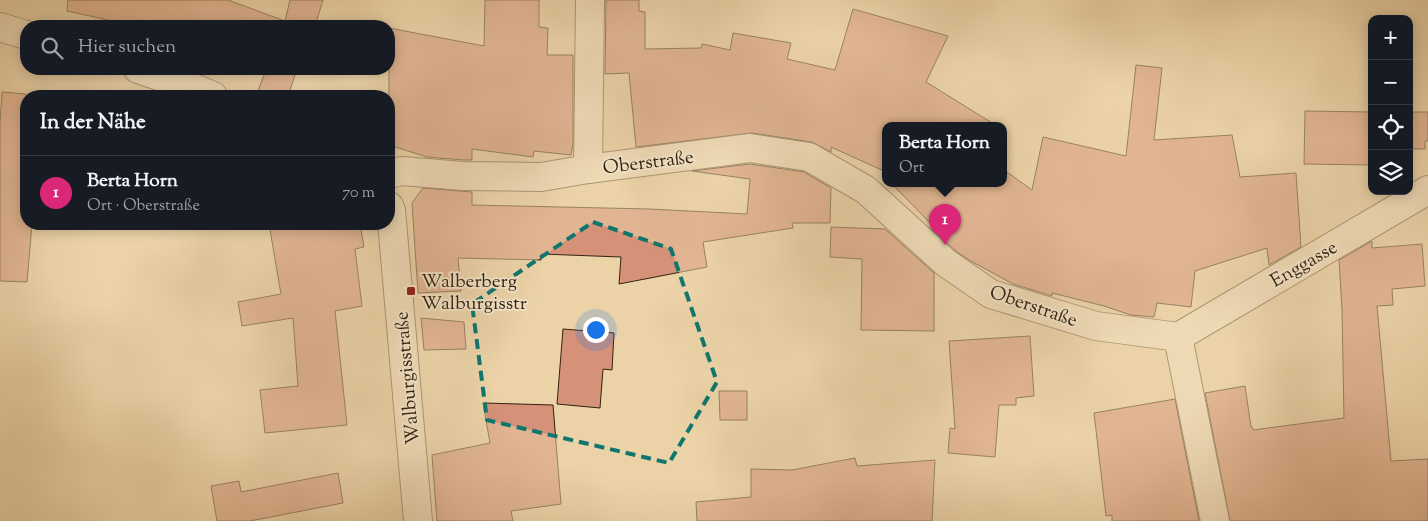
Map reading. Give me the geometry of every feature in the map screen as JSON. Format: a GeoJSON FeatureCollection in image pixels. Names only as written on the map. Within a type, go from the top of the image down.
{"type":"FeatureCollection","features":[{"type":"Feature","properties":{"kind":"street"},"geometry":{"type":"LineString","coordinates":[[588,169],[590,0]]}},
{"type":"Feature","properties":{"kind":"street"},"geometry":{"type":"LineString","coordinates":[[0,27],[20,33]]}},
{"type":"Feature","properties":{"kind":"street"},"geometry":{"type":"LineString","coordinates":[[156,75],[199,90]]}},
{"type":"Feature","properties":{"kind":"street","name":"Oberstraße"},"geometry":{"type":"LineString","coordinates":[[395,173],[402,171],[463,176],[541,177],[750,148],[808,158],[866,190],[946,263],[991,294],[1096,326],[1178,337]]}},
{"type":"Feature","properties":{"kind":"street","name":"Enggasse"},"geometry":{"type":"LineString","coordinates":[[1178,337],[1428,190]]}},
{"type":"Feature","properties":{"kind":"street","name":"Walburgisstraße"},"geometry":{"type":"LineString","coordinates":[[393,230],[418,521]]}},
{"type":"Feature","properties":{"kind":"street"},"geometry":{"type":"LineString","coordinates":[[1178,337],[1215,521]]}},
{"type":"Feature","properties":{"kind":"highlighted area"},"geometry":{"type":"Polygon","coordinates":[[[593,222],[671,249],[717,382],[669,463],[487,420],[472,304],[593,222]]]}},
{"type":"Feature","properties":{"kind":"building"},"geometry":{"type":"Polygon","coordinates":[[[68,0],[228,0],[282,20],[108,20],[67,11],[68,0]]]}},
{"type":"Feature","properties":{"kind":"building"},"geometry":{"type":"Polygon","coordinates":[[[290,0],[323,0],[317,20],[285,20],[290,0]]]}},
{"type":"Feature","properties":{"kind":"building"},"geometry":{"type":"Polygon","coordinates":[[[485,0],[539,0],[539,27],[548,28],[547,55],[573,55],[573,144],[571,155],[534,151],[533,157],[472,149],[472,160],[464,160],[427,157],[395,147],[395,90],[389,90],[389,75],[395,75],[395,29],[484,46],[485,0]]]}},
{"type":"Feature","properties":{"kind":"building"},"geometry":{"type":"Polygon","coordinates":[[[606,0],[639,0],[639,11],[645,12],[645,49],[701,48],[702,44],[730,50],[733,33],[791,43],[787,59],[835,70],[853,9],[948,36],[926,82],[991,122],[882,122],[882,170],[831,147],[831,152],[812,142],[752,133],[636,147],[629,73],[605,74],[606,0]]]}},
{"type":"Feature","properties":{"kind":"building"},"geometry":{"type":"Polygon","coordinates":[[[1136,65],[1162,68],[1154,140],[1232,135],[1240,177],[1296,173],[1301,247],[1269,265],[1267,248],[1195,271],[1191,307],[1157,303],[1154,317],[1131,315],[1104,306],[1052,293],[1052,296],[1013,284],[956,251],[933,230],[937,230],[895,187],[1007,187],[1007,172],[1032,190],[1043,137],[1126,156],[1136,65]]]}},
{"type":"Feature","properties":{"kind":"building"},"geometry":{"type":"Polygon","coordinates":[[[264,75],[295,75],[290,90],[258,90],[264,75]]]}},
{"type":"Feature","properties":{"kind":"building"},"geometry":{"type":"Polygon","coordinates":[[[2,92],[20,94],[20,230],[31,230],[27,282],[0,281],[0,124],[2,92]]]}},
{"type":"Feature","properties":{"kind":"building"},"geometry":{"type":"Polygon","coordinates":[[[1305,111],[1368,112],[1368,165],[1304,164],[1305,111]]]}},
{"type":"Feature","properties":{"kind":"building"},"geometry":{"type":"Polygon","coordinates":[[[1413,112],[1428,112],[1428,141],[1425,141],[1425,149],[1413,149],[1413,112]]]}},
{"type":"Feature","properties":{"kind":"building"},"geometry":{"type":"Polygon","coordinates":[[[750,164],[804,172],[831,188],[830,223],[792,223],[793,228],[703,242],[707,267],[619,284],[621,257],[541,254],[541,260],[458,258],[461,291],[418,293],[412,203],[423,188],[472,192],[472,205],[649,209],[747,214],[750,179],[692,171],[750,164]]]}},
{"type":"Feature","properties":{"kind":"building"},"geometry":{"type":"Polygon","coordinates":[[[831,227],[885,229],[934,273],[934,331],[861,330],[862,259],[830,257],[831,227]]]}},
{"type":"Feature","properties":{"kind":"building"},"geometry":{"type":"Polygon","coordinates":[[[270,230],[361,230],[364,247],[355,249],[362,306],[335,311],[347,425],[265,433],[260,390],[298,386],[293,318],[242,326],[238,302],[281,294],[270,230]]]}},
{"type":"Feature","properties":{"kind":"building"},"geometry":{"type":"Polygon","coordinates":[[[1372,241],[1372,248],[1422,244],[1425,286],[1392,289],[1393,305],[1377,306],[1391,461],[1428,459],[1428,521],[1230,521],[1205,393],[1245,386],[1253,430],[1344,418],[1339,260],[1372,241]]]}},
{"type":"Feature","properties":{"kind":"building"},"geometry":{"type":"Polygon","coordinates":[[[421,318],[464,322],[466,349],[424,350],[421,318]]]}},
{"type":"Feature","properties":{"kind":"building"},"geometry":{"type":"Polygon","coordinates":[[[563,329],[614,333],[612,370],[603,369],[600,408],[557,404],[563,329]]]}},
{"type":"Feature","properties":{"kind":"building"},"geometry":{"type":"Polygon","coordinates":[[[1030,336],[1034,396],[1016,398],[1016,405],[999,405],[995,457],[948,453],[950,428],[955,429],[949,341],[1030,336]]]}},
{"type":"Feature","properties":{"kind":"building"},"geometry":{"type":"Polygon","coordinates":[[[719,391],[747,391],[747,420],[720,420],[719,391]]]}},
{"type":"Feature","properties":{"kind":"building"},"geometry":{"type":"Polygon","coordinates":[[[1175,399],[1199,521],[1112,521],[1112,515],[1106,516],[1094,413],[1175,399]]]}},
{"type":"Feature","properties":{"kind":"building"},"geometry":{"type":"Polygon","coordinates":[[[483,403],[553,405],[561,504],[511,511],[513,521],[437,521],[432,455],[490,443],[483,403]]]}},
{"type":"Feature","properties":{"kind":"building"},"geometry":{"type":"Polygon","coordinates":[[[855,458],[857,466],[935,460],[932,521],[697,521],[696,502],[751,497],[751,469],[792,470],[855,458]]]}},
{"type":"Feature","properties":{"kind":"building"},"geometry":{"type":"Polygon","coordinates":[[[338,473],[343,503],[250,521],[217,521],[211,486],[239,481],[241,492],[338,473]]]}},
{"type":"Feature","properties":{"kind":"place","name":"Berta Horn"},"geometry":{"type":"Point","coordinates":[945,245]}},
{"type":"Feature","properties":{"kind":"place","name":"Walberberg Walburgisstr"},"geometry":{"type":"Point","coordinates":[411,291]}}]}
